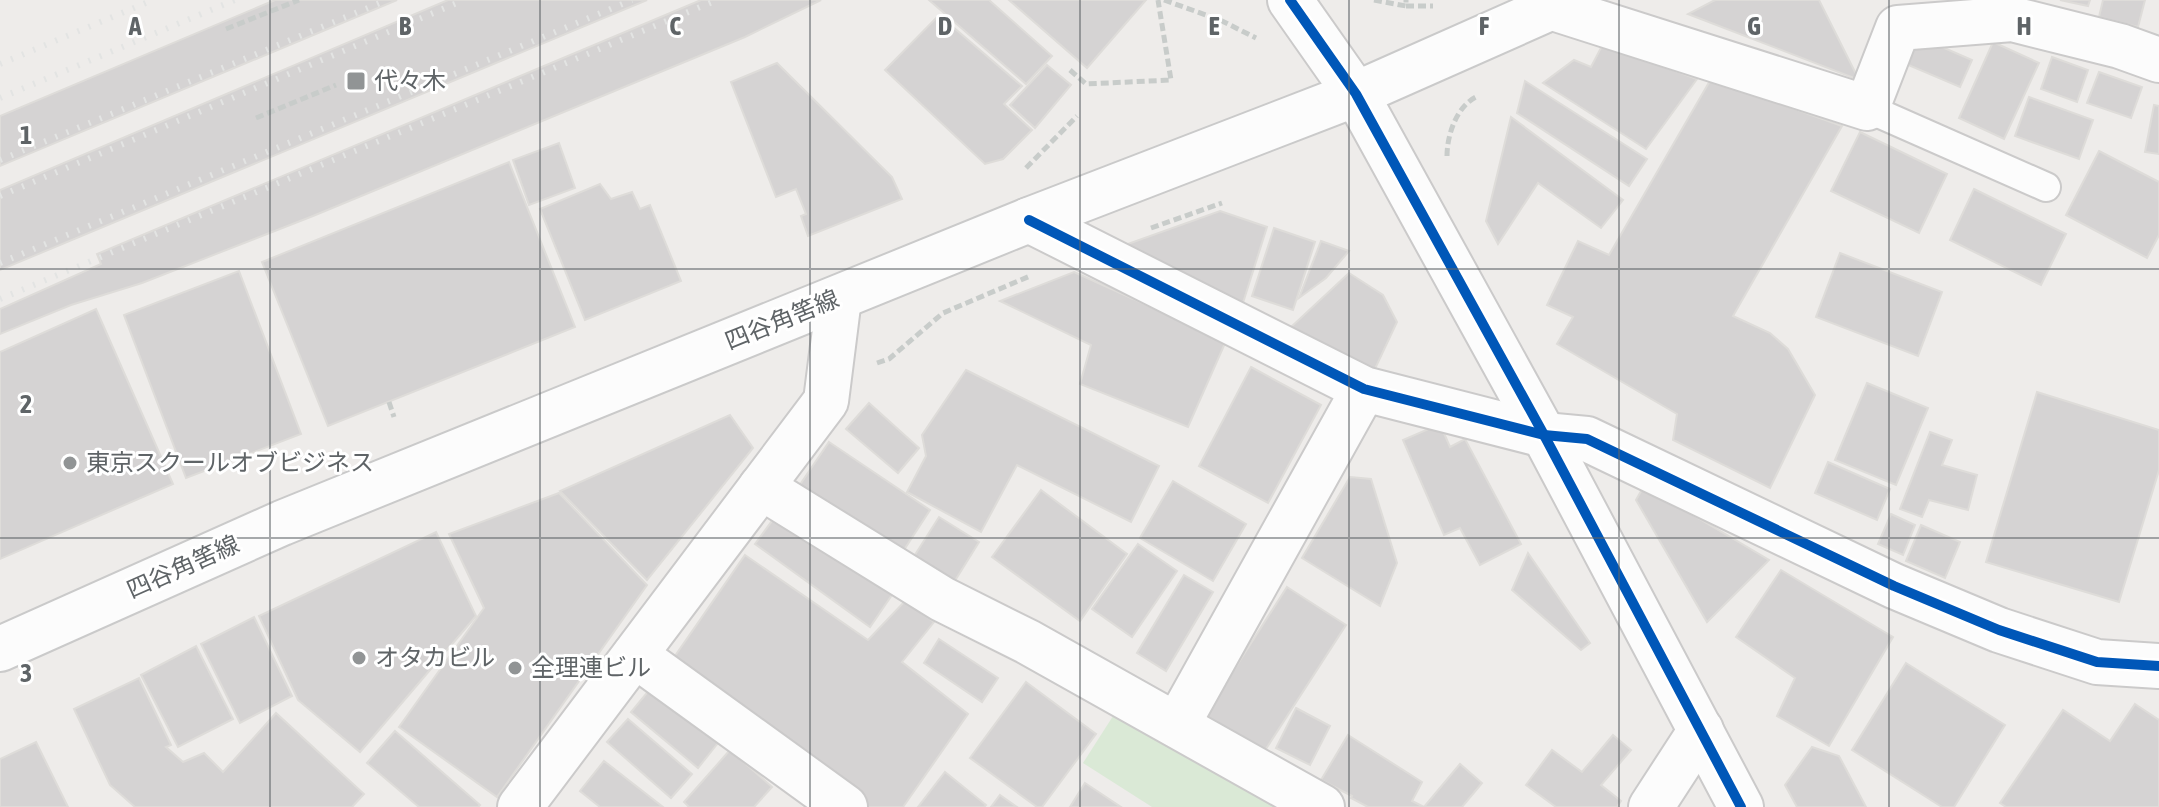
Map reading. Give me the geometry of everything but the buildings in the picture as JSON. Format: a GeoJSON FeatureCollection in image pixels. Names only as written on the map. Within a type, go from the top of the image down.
{"type":"FeatureCollection","features":[{"type":"Feature","properties":{"kind":"street"},"geometry":{"type":"LineString","coordinates":[[1290,0],[1356,94],[1544,435],[1741,807]]}},
{"type":"Feature","properties":{"kind":"street"},"geometry":{"type":"LineString","coordinates":[[1561,4],[1867,108],[1898,28],[2012,19],[2120,46],[2159,60]]}},
{"type":"Feature","properties":{"kind":"street","name":"四谷角筈線"},"geometry":{"type":"LineString","coordinates":[[0,649],[282,523],[1029,220],[1356,94],[1561,4]]}},
{"type":"Feature","properties":{"kind":"street"},"geometry":{"type":"LineString","coordinates":[[1029,220],[1364,389],[1544,435],[1587,439],[1894,586],[1999,630],[2097,662],[2159,666]]}},
{"type":"Feature","properties":{"kind":"street"},"geometry":{"type":"LineString","coordinates":[[520,807],[826,401],[839,298]]}},
{"type":"Feature","properties":{"kind":"street"},"geometry":{"type":"LineString","coordinates":[[1177,725],[1364,389]]}},
{"type":"Feature","properties":{"kind":"street"},"geometry":{"type":"LineString","coordinates":[[761,487],[942,599],[1028,642],[1319,806]]}},
{"type":"Feature","properties":{"kind":"street"},"geometry":{"type":"LineString","coordinates":[[635,655],[845,807]]}},
{"type":"Feature","properties":{"kind":"street"},"geometry":{"type":"LineString","coordinates":[[1651,807],[1701,730]]}},
{"type":"Feature","properties":{"kind":"lane"},"geometry":{"type":"LineString","coordinates":[[1867,108],[2046,187]]}},
{"type":"Feature","properties":{"kind":"path"},"geometry":{"type":"LineString","coordinates":[[226,29],[299,0]]}},
{"type":"Feature","properties":{"kind":"path"},"geometry":{"type":"LineString","coordinates":[[1070,70],[1086,84],[1171,80],[1158,0]]}},
{"type":"Feature","properties":{"kind":"path"},"geometry":{"type":"LineString","coordinates":[[1164,0],[1220,20],[1261,40]]}},
{"type":"Feature","properties":{"kind":"path"},"geometry":{"type":"LineString","coordinates":[[1374,0],[1406,6],[1406,0]]}},
{"type":"Feature","properties":{"kind":"path"},"geometry":{"type":"LineString","coordinates":[[257,119],[336,86]]}},
{"type":"Feature","properties":{"kind":"path"},"geometry":{"type":"LineString","coordinates":[[1447,159],[1447,137],[1467,101],[1480,95]]}},
{"type":"Feature","properties":{"kind":"path"},"geometry":{"type":"LineString","coordinates":[[1025,169],[1077,116]]}},
{"type":"Feature","properties":{"kind":"path"},"geometry":{"type":"LineString","coordinates":[[829,381],[889,359],[943,313],[1088,250],[1222,203]]}},
{"type":"Feature","properties":{"kind":"path"},"geometry":{"type":"LineString","coordinates":[[389,402],[394,417]]}},
{"type":"Feature","properties":{"kind":"green space"},"geometry":{"type":"Polygon","coordinates":[[[1122,702],[1284,807],[1152,807],[1083,763],[1122,702]]]}},
{"type":"Feature","properties":{"kind":"railway"},"geometry":{"type":"LineString","coordinates":[[0,64],[153,0]]}},
{"type":"Feature","properties":{"kind":"railway"},"geometry":{"type":"LineString","coordinates":[[0,98],[235,0]]}},
{"type":"Feature","properties":{"kind":"railway"},"geometry":{"type":"LineString","coordinates":[[0,160],[387,0]]}},
{"type":"Feature","properties":{"kind":"railway"},"geometry":{"type":"LineString","coordinates":[[0,196],[464,0]]}},
{"type":"Feature","properties":{"kind":"railway"},"geometry":{"type":"LineString","coordinates":[[0,263],[632,0]]}},
{"type":"Feature","properties":{"kind":"railway"},"geometry":{"type":"LineString","coordinates":[[0,299],[717,0]]}},
{"type":"Feature","properties":{"kind":"cycle path"},"geometry":{"type":"LineString","coordinates":[[1290,0],[1356,94],[1544,435],[1741,807]]}},
{"type":"Feature","properties":{"kind":"cycle path"},"geometry":{"type":"LineString","coordinates":[[1029,220],[1364,389],[1544,435],[1587,439],[1894,586],[1999,630],[2097,662],[2159,666]]}},
{"type":"Feature","properties":{"kind":"place","name":"代々木"},"geometry":{"type":"Point","coordinates":[356,81]}},
{"type":"Feature","properties":{"kind":"place","name":"東京スクールオブビジネス"},"geometry":{"type":"Point","coordinates":[70,463]}},
{"type":"Feature","properties":{"kind":"place","name":"オタカビル"},"geometry":{"type":"Point","coordinates":[359,658]}},
{"type":"Feature","properties":{"kind":"place","name":"全理連ビル"},"geometry":{"type":"Point","coordinates":[515,668]}}]}
